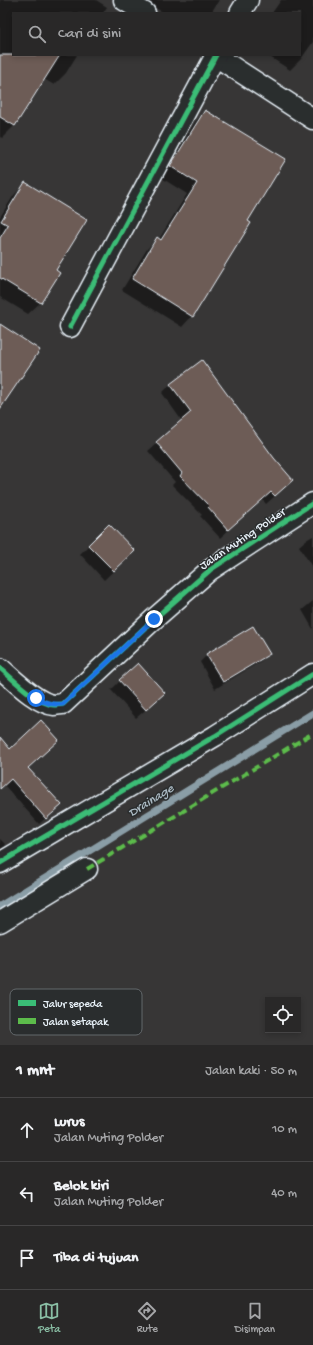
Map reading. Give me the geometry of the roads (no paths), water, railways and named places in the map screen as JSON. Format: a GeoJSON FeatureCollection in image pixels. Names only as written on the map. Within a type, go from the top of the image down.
{"type":"FeatureCollection","features":[{"type":"Feature","properties":{"kind":"street"},"geometry":{"type":"LineString","coordinates":[[124,0],[143,12]]}},
{"type":"Feature","properties":{"kind":"street"},"geometry":{"type":"LineString","coordinates":[[241,12],[248,0]]}},
{"type":"Feature","properties":{"kind":"street"},"geometry":{"type":"LineString","coordinates":[[70,327],[214,56]]}},
{"type":"Feature","properties":{"kind":"street"},"geometry":{"type":"LineString","coordinates":[[217,56],[313,119]]}},
{"type":"Feature","properties":{"kind":"street","name":"Jalan Muting Polder"},"geometry":{"type":"LineString","coordinates":[[0,668],[36,698],[54,705],[63,704],[154,619],[210,570],[313,502]]}},
{"type":"Feature","properties":{"kind":"street"},"geometry":{"type":"LineString","coordinates":[[0,863],[215,736],[313,674]]}},
{"type":"Feature","properties":{"kind":"street"},"geometry":{"type":"LineString","coordinates":[[0,922],[87,869]]}},
{"type":"Feature","properties":{"kind":"waterway","name":"Drainage"},"geometry":{"type":"LineString","coordinates":[[0,906],[313,713]]}}]}
